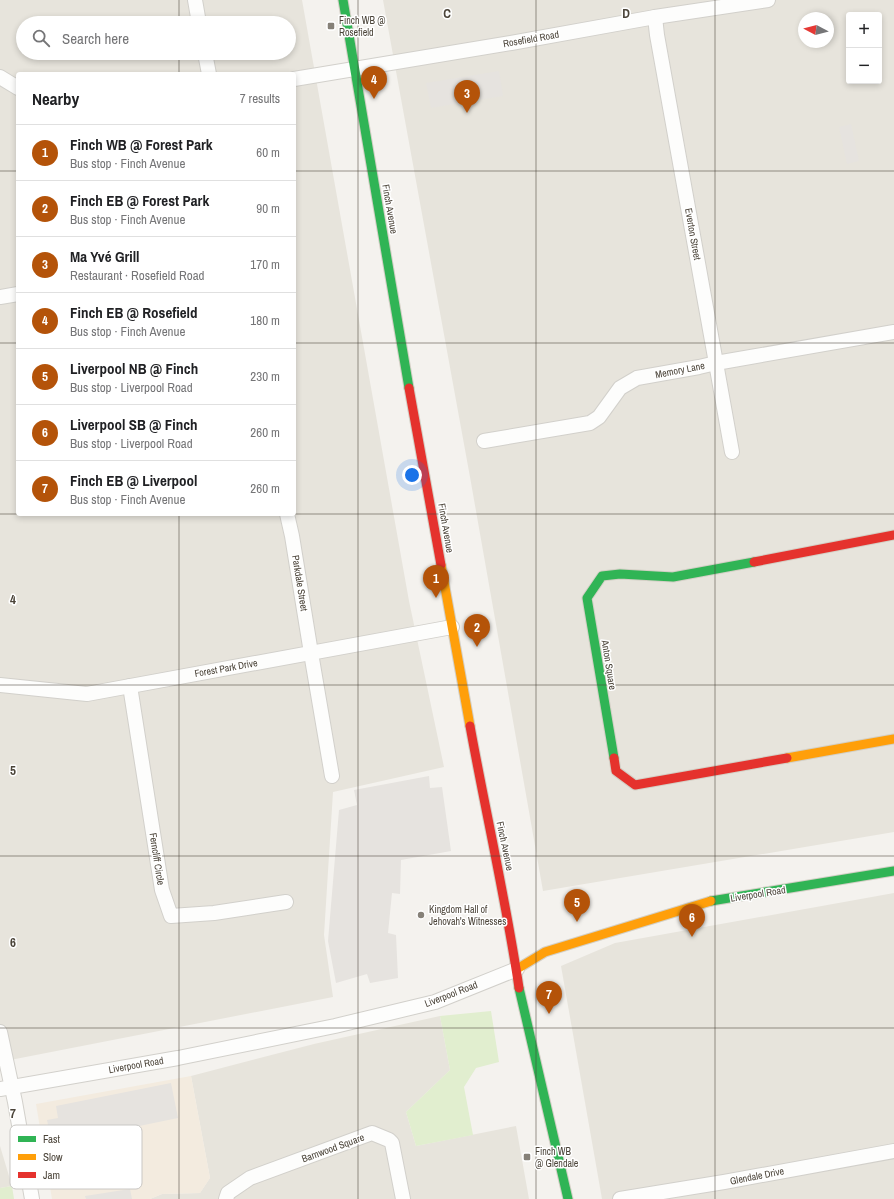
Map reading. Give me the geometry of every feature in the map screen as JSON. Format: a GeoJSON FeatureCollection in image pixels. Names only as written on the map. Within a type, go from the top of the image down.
{"type":"FeatureCollection","features":[{"type":"Feature","properties":{"kind":"main road","name":"Finch Avenue"},"geometry":{"type":"LineString","coordinates":[[343,0],[405,365],[481,788],[499,871],[520,992],[568,1199]]}},
{"type":"Feature","properties":{"kind":"main road","name":"Anton Square"},"geometry":{"type":"LineString","coordinates":[[894,535],[673,577],[620,574],[602,576],[587,598],[616,771],[635,785],[894,739]]}},
{"type":"Feature","properties":{"kind":"main road","name":"Liverpool Road"},"geometry":{"type":"LineString","coordinates":[[516,968],[545,952],[707,902],[894,871]]}},
{"type":"Feature","properties":{"kind":"street"},"geometry":{"type":"LineString","coordinates":[[195,0],[198,16]]}},
{"type":"Feature","properties":{"kind":"street","name":"Rosefield Road"},"geometry":{"type":"LineString","coordinates":[[296,79],[511,43],[655,17],[768,0]]}},
{"type":"Feature","properties":{"kind":"street","name":"Everton Street"},"geometry":{"type":"LineString","coordinates":[[655,17],[732,452]]}},
{"type":"Feature","properties":{"kind":"street"},"geometry":{"type":"LineString","coordinates":[[206,60],[209,72]]}},
{"type":"Feature","properties":{"kind":"street"},"geometry":{"type":"LineString","coordinates":[[0,77],[16,87]]}},
{"type":"Feature","properties":{"kind":"street"},"geometry":{"type":"LineString","coordinates":[[0,297],[16,294]]}},
{"type":"Feature","properties":{"kind":"street","name":"Memory Lane"},"geometry":{"type":"LineString","coordinates":[[484,441],[590,423],[599,417],[620,388],[637,378],[894,332]]}},
{"type":"Feature","properties":{"kind":"street","name":"Parkdale Street"},"geometry":{"type":"LineString","coordinates":[[287,516],[311,652]]}},
{"type":"Feature","properties":{"kind":"street","name":"Forest Park Drive"},"geometry":{"type":"LineString","coordinates":[[0,685],[87,694],[452,627]]}},
{"type":"Feature","properties":{"kind":"street"},"geometry":{"type":"LineString","coordinates":[[311,652],[332,776]]}},
{"type":"Feature","properties":{"kind":"street","name":"Ferncliff Circle"},"geometry":{"type":"LineString","coordinates":[[130,686],[162,890],[171,916],[214,913],[286,902]]}},
{"type":"Feature","properties":{"kind":"street","name":"Liverpool Road"},"geometry":{"type":"LineString","coordinates":[[5,1088],[178,1058],[336,1026],[435,1002],[516,968]]}},
{"type":"Feature","properties":{"kind":"street"},"geometry":{"type":"LineString","coordinates":[[0,1032],[5,1088],[15,1125]]}},
{"type":"Feature","properties":{"kind":"street","name":"Barnwood Square"},"geometry":{"type":"LineString","coordinates":[[226,1199],[228,1193],[250,1178],[372,1133],[389,1140],[392,1143],[403,1199]]}},
{"type":"Feature","properties":{"kind":"street","name":"Glendale Drive"},"geometry":{"type":"LineString","coordinates":[[620,1199],[724,1182],[894,1151]]}},
{"type":"Feature","properties":{"kind":"street"},"geometry":{"type":"LineString","coordinates":[[31,1189],[32,1199]]}},
{"type":"Feature","properties":{"kind":"shaded area"},"geometry":{"type":"Polygon","coordinates":[[[0,0],[302,0],[409,601],[444,767],[333,792],[324,935],[333,997],[0,1062],[0,0]]]}},
{"type":"Feature","properties":{"kind":"shaded area"},"geometry":{"type":"Polygon","coordinates":[[[383,0],[894,0],[894,832],[543,891],[470,477],[383,0]]]}},
{"type":"Feature","properties":{"kind":"shaded area"},"geometry":{"type":"Polygon","coordinates":[[[499,71],[503,96],[431,108],[426,83],[499,71]]]}},
{"type":"Feature","properties":{"kind":"shaded area"},"geometry":{"type":"Polygon","coordinates":[[[851,124],[859,161],[847,164],[839,127],[851,124]]]}},
{"type":"Feature","properties":{"kind":"shaded area"},"geometry":{"type":"Polygon","coordinates":[[[429,776],[430,788],[442,787],[451,851],[401,860],[400,894],[392,893],[388,933],[396,935],[398,978],[370,983],[367,974],[336,983],[328,941],[339,810],[357,805],[354,790],[429,776]]]}},
{"type":"Feature","properties":{"kind":"shaded area"},"geometry":{"type":"Polygon","coordinates":[[[894,893],[894,1199],[602,1199],[561,966],[615,943],[894,893]]]}},
{"type":"Feature","properties":{"kind":"shaded area"},"geometry":{"type":"Polygon","coordinates":[[[440,1016],[450,1070],[406,1112],[416,1146],[516,1126],[529,1199],[150,1199],[162,1194],[200,1193],[210,1178],[191,1076],[314,1044],[440,1016]]]}},
{"type":"Feature","properties":{"kind":"shaded area"},"geometry":{"type":"Polygon","coordinates":[[[191,1076],[210,1178],[200,1193],[162,1194],[150,1199],[52,1199],[50,1189],[142,1189],[142,1125],[40,1125],[36,1104],[191,1076]]]}},
{"type":"Feature","properties":{"kind":"shaded area"},"geometry":{"type":"Polygon","coordinates":[[[171,1083],[178,1118],[142,1125],[48,1125],[47,1120],[58,1118],[56,1106],[171,1083]]]}},
{"type":"Feature","properties":{"kind":"shaded area"},"geometry":{"type":"Polygon","coordinates":[[[0,1146],[10,1179],[10,1186],[0,1188],[0,1146]]]}},
{"type":"Feature","properties":{"kind":"shaded area"},"geometry":{"type":"Polygon","coordinates":[[[130,1189],[132,1199],[86,1199],[85,1196],[130,1189]]]}},
{"type":"Feature","properties":{"kind":"green space"},"geometry":{"type":"Polygon","coordinates":[[[491,1011],[499,1062],[476,1068],[464,1087],[473,1135],[416,1146],[406,1112],[450,1070],[440,1016],[491,1011]]]}},
{"type":"Feature","properties":{"kind":"green space"},"geometry":{"type":"Polygon","coordinates":[[[10,1186],[10,1189],[12,1189],[14,1199],[0,1199],[0,1188],[10,1186]]]}},
{"type":"Feature","properties":{"kind":"traffic: fast"},"geometry":{"type":"LineString","coordinates":[[343,0],[409,388]]}},
{"type":"Feature","properties":{"kind":"traffic: fast"},"geometry":{"type":"LineString","coordinates":[[614,758],[587,598],[602,576],[620,574],[673,577],[754,562]]}},
{"type":"Feature","properties":{"kind":"traffic: fast"},"geometry":{"type":"LineString","coordinates":[[711,901],[894,871]]}},
{"type":"Feature","properties":{"kind":"traffic: fast"},"geometry":{"type":"LineString","coordinates":[[519,988],[568,1199]]}},
{"type":"Feature","properties":{"kind":"traffic: slow"},"geometry":{"type":"LineString","coordinates":[[441,565],[470,726]]}},
{"type":"Feature","properties":{"kind":"traffic: slow"},"geometry":{"type":"LineString","coordinates":[[787,758],[894,739]]}},
{"type":"Feature","properties":{"kind":"traffic: slow"},"geometry":{"type":"LineString","coordinates":[[517,969],[545,952],[711,901]]}},
{"type":"Feature","properties":{"kind":"traffic: jam"},"geometry":{"type":"LineString","coordinates":[[409,388],[441,565]]}},
{"type":"Feature","properties":{"kind":"traffic: jam"},"geometry":{"type":"LineString","coordinates":[[754,562],[894,535]]}},
{"type":"Feature","properties":{"kind":"traffic: jam"},"geometry":{"type":"LineString","coordinates":[[470,726],[502,890],[519,988]]}},
{"type":"Feature","properties":{"kind":"traffic: jam"},"geometry":{"type":"LineString","coordinates":[[614,758],[616,771],[635,785],[787,758]]}},
{"type":"Feature","properties":{"kind":"place","name":"Finch WB @ Rosefield"},"geometry":{"type":"Point","coordinates":[331,26]}},
{"type":"Feature","properties":{"kind":"place","name":"Finch EB @ Rosefield"},"geometry":{"type":"Point","coordinates":[374,99]}},
{"type":"Feature","properties":{"kind":"place","name":"Ma Yvé Grill"},"geometry":{"type":"Point","coordinates":[467,113]}},
{"type":"Feature","properties":{"kind":"place","name":"Finch WB @ Forest Park"},"geometry":{"type":"Point","coordinates":[436,598]}},
{"type":"Feature","properties":{"kind":"place","name":"Finch EB @ Forest Park"},"geometry":{"type":"Point","coordinates":[477,647]}},
{"type":"Feature","properties":{"kind":"place","name":"Kingdom Hall of Jehovah's Witnesses"},"geometry":{"type":"Point","coordinates":[421,915]}},
{"type":"Feature","properties":{"kind":"place","name":"Liverpool NB @ Finch"},"geometry":{"type":"Point","coordinates":[577,922]}},
{"type":"Feature","properties":{"kind":"place","name":"Liverpool SB @ Finch"},"geometry":{"type":"Point","coordinates":[692,937]}},
{"type":"Feature","properties":{"kind":"place","name":"Finch EB @ Liverpool"},"geometry":{"type":"Point","coordinates":[549,1014]}},
{"type":"Feature","properties":{"kind":"place","name":"Finch WB @ Glendale"},"geometry":{"type":"Point","coordinates":[527,1157]}}]}
